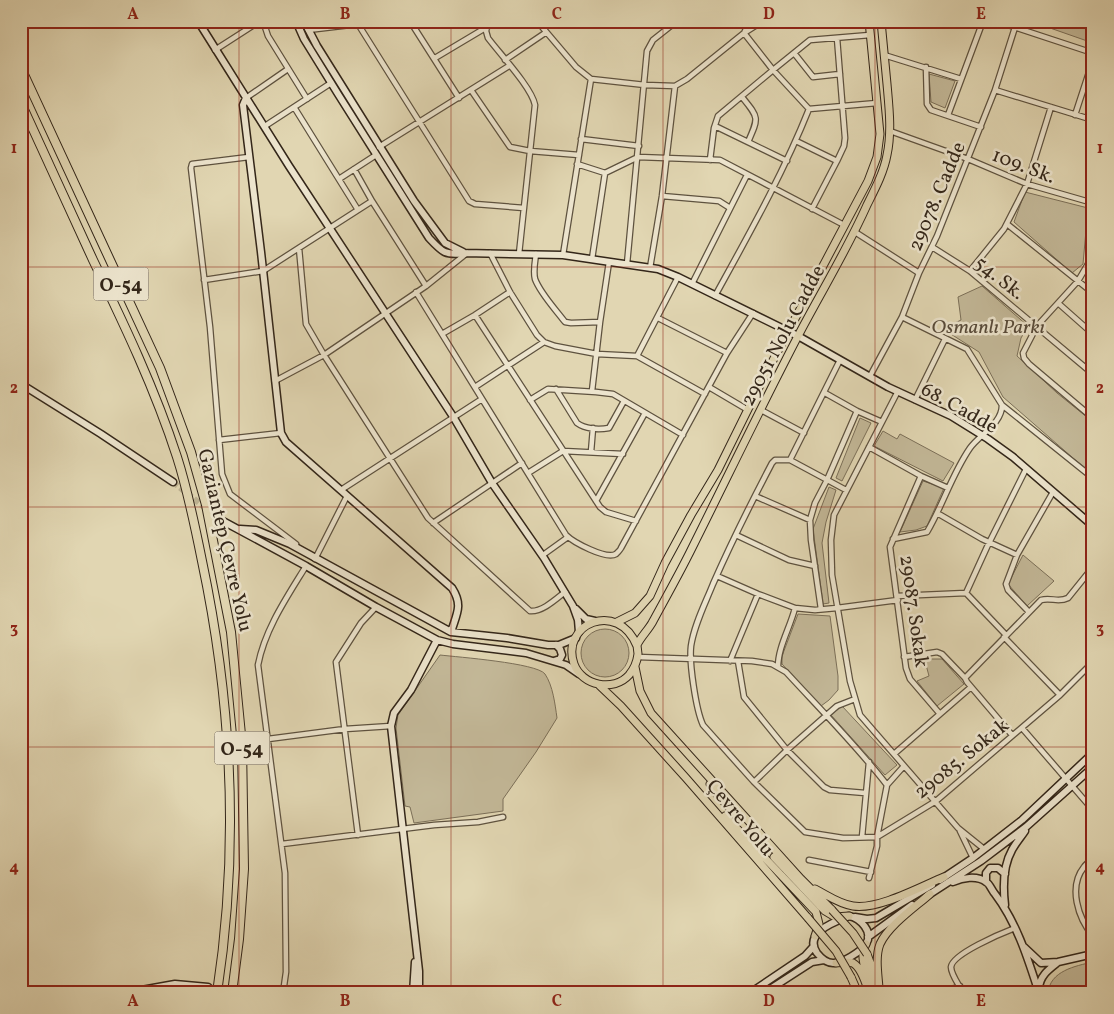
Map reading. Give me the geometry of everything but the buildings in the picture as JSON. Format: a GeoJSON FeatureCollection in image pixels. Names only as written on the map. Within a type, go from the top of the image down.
{"type":"FeatureCollection","features":[{"type":"Feature","properties":{"kind":"highway","name":"Gaziantep Çevre Yolu"},"geometry":{"type":"LineString","coordinates":[[21,68],[160,368],[191,452],[206,505],[231,632],[242,745],[244,869],[239,939],[232,993]]}},
{"type":"Feature","properties":{"kind":"highway","name":"Gaziantep Çevre Yolu"},"geometry":{"type":"LineString","coordinates":[[21,103],[146,374],[177,457],[191,509],[216,635],[227,745],[229,898],[217,993]]}},
{"type":"Feature","properties":{"kind":"main road","name":"29051 Nolu Cadde"},"geometry":{"type":"LineString","coordinates":[[617,622],[635,613],[650,596],[665,563],[691,514],[718,470],[868,181],[877,157],[880,134],[869,21]]}},
{"type":"Feature","properties":{"kind":"main road","name":"29051 Nolu Cadde"},"geometry":{"type":"LineString","coordinates":[[637,646],[650,627],[678,575],[798,336],[855,232],[877,184],[887,155],[890,132],[882,21]]}},
{"type":"Feature","properties":{"kind":"main road"},"geometry":{"type":"LineString","coordinates":[[606,620],[617,622],[630,632],[637,646],[638,656],[635,667],[620,682],[609,685],[598,685],[580,675],[572,657],[572,647],[578,635],[587,626],[606,620]]}},
{"type":"Feature","properties":{"kind":"main road","name":"Çevre Yolu"},"geometry":{"type":"LineString","coordinates":[[635,667],[640,691],[651,713],[805,883],[854,933],[867,954],[878,991]]}},
{"type":"Feature","properties":{"kind":"main road","name":"Çevre Yolu"},"geometry":{"type":"LineString","coordinates":[[598,685],[615,700],[836,951],[858,993]]}},
{"type":"Feature","properties":{"kind":"main road"},"geometry":{"type":"LineString","coordinates":[[666,757],[695,784],[816,912],[819,924],[815,936]]}},
{"type":"Feature","properties":{"kind":"main road"},"geometry":{"type":"LineString","coordinates":[[701,770],[714,791],[825,911],[835,917],[852,917]]}},
{"type":"Feature","properties":{"kind":"main road"},"geometry":{"type":"LineString","coordinates":[[805,883],[837,902],[853,906],[872,906],[944,881]]}},
{"type":"Feature","properties":{"kind":"main road"},"geometry":{"type":"LineString","coordinates":[[878,991],[877,966],[880,946],[890,930],[930,894]]}},
{"type":"Feature","properties":{"kind":"main road"},"geometry":{"type":"LineString","coordinates":[[867,941],[862,951],[864,962],[878,991]]}},
{"type":"Feature","properties":{"kind":"main road"},"geometry":{"type":"LineString","coordinates":[[836,963],[851,962],[856,965],[869,993]]}},
{"type":"Feature","properties":{"kind":"street"},"geometry":{"type":"LineString","coordinates":[[198,21],[454,418],[492,482],[565,592],[578,620],[578,635],[567,643],[556,645],[451,632],[290,544],[256,530],[239,529]]}},
{"type":"Feature","properties":{"kind":"street"},"geometry":{"type":"LineString","coordinates":[[215,50],[262,21],[268,36],[307,99]]}},
{"type":"Feature","properties":{"kind":"street","name":"68. Cadde"},"geometry":{"type":"LineString","coordinates":[[296,21],[304,39],[376,155],[429,238],[438,248],[452,255],[466,253],[563,255],[658,269],[678,277],[798,336],[915,400],[951,416],[983,436],[1026,469],[1093,526]]}},
{"type":"Feature","properties":{"kind":"street"},"geometry":{"type":"LineString","coordinates":[[275,381],[324,355],[426,286],[466,253],[451,247],[441,239],[414,201],[379,147],[304,21]]}},
{"type":"Feature","properties":{"kind":"street"},"geometry":{"type":"LineString","coordinates":[[308,30],[384,21]]}},
{"type":"Feature","properties":{"kind":"street"},"geometry":{"type":"LineString","coordinates":[[410,21],[459,98]]}},
{"type":"Feature","properties":{"kind":"street"},"geometry":{"type":"LineString","coordinates":[[435,58],[488,24],[496,21]]}},
{"type":"Feature","properties":{"kind":"street"},"geometry":{"type":"LineString","coordinates":[[537,21],[576,67],[591,79],[675,86],[687,79],[744,33],[763,21]]}},
{"type":"Feature","properties":{"kind":"street"},"geometry":{"type":"LineString","coordinates":[[627,264],[647,51],[653,40],[677,21]]}},
{"type":"Feature","properties":{"kind":"street"},"geometry":{"type":"LineString","coordinates":[[744,33],[753,21]]}},
{"type":"Feature","properties":{"kind":"street"},"geometry":{"type":"LineString","coordinates":[[948,115],[983,21]]}},
{"type":"Feature","properties":{"kind":"street"},"geometry":{"type":"LineString","coordinates":[[996,21],[1093,53]]}},
{"type":"Feature","properties":{"kind":"street","name":"29078. Cadde"},"geometry":{"type":"LineString","coordinates":[[870,376],[902,317],[919,273],[932,247],[996,90],[1018,21]]}},
{"type":"Feature","properties":{"kind":"street"},"geometry":{"type":"LineString","coordinates":[[358,24],[469,201],[474,204],[524,208]]}},
{"type":"Feature","properties":{"kind":"street"},"geometry":{"type":"LineString","coordinates":[[488,24],[486,31],[488,38],[534,98],[535,105],[519,254]]}},
{"type":"Feature","properties":{"kind":"street"},"geometry":{"type":"LineString","coordinates":[[505,60],[545,32]]}},
{"type":"Feature","properties":{"kind":"street"},"geometry":{"type":"LineString","coordinates":[[744,33],[773,70],[809,109]]}},
{"type":"Feature","properties":{"kind":"street"},"geometry":{"type":"LineString","coordinates":[[710,160],[718,116],[810,40],[870,36]]}},
{"type":"Feature","properties":{"kind":"street"},"geometry":{"type":"LineString","coordinates":[[812,209],[844,146],[844,106],[837,38]]}},
{"type":"Feature","properties":{"kind":"street"},"geometry":{"type":"LineString","coordinates":[[794,53],[814,76],[840,74]]}},
{"type":"Feature","properties":{"kind":"street"},"geometry":{"type":"LineString","coordinates":[[884,55],[962,79]]}},
{"type":"Feature","properties":{"kind":"street"},"geometry":{"type":"LineString","coordinates":[[1075,115],[1093,60]]}},
{"type":"Feature","properties":{"kind":"street"},"geometry":{"type":"LineString","coordinates":[[379,147],[509,66]]}},
{"type":"Feature","properties":{"kind":"street"},"geometry":{"type":"LineString","coordinates":[[926,68],[928,107],[931,110],[981,128]]}},
{"type":"Feature","properties":{"kind":"street"},"geometry":{"type":"LineString","coordinates":[[288,69],[246,98],[243,105],[281,433],[286,442],[452,588],[458,598],[458,604],[451,632]]}},
{"type":"Feature","properties":{"kind":"street"},"geometry":{"type":"LineString","coordinates":[[563,255],[591,79]]}},
{"type":"Feature","properties":{"kind":"street"},"geometry":{"type":"LineString","coordinates":[[264,126],[331,83]]}},
{"type":"Feature","properties":{"kind":"street"},"geometry":{"type":"LineString","coordinates":[[650,268],[662,196],[675,86]]}},
{"type":"Feature","properties":{"kind":"street"},"geometry":{"type":"LineString","coordinates":[[471,90],[510,147],[530,151],[579,155]]}},
{"type":"Feature","properties":{"kind":"street"},"geometry":{"type":"LineString","coordinates":[[996,90],[1093,120]]}},
{"type":"Feature","properties":{"kind":"street"},"geometry":{"type":"LineString","coordinates":[[742,97],[754,112],[756,120],[748,142]]}},
{"type":"Feature","properties":{"kind":"street"},"geometry":{"type":"LineString","coordinates":[[809,109],[877,103]]}},
{"type":"Feature","properties":{"kind":"street"},"geometry":{"type":"LineString","coordinates":[[294,107],[358,210]]}},
{"type":"Feature","properties":{"kind":"street"},"geometry":{"type":"LineString","coordinates":[[970,271],[1006,224],[1027,184],[1051,107]]}},
{"type":"Feature","properties":{"kind":"street"},"geometry":{"type":"LineString","coordinates":[[715,296],[773,189],[809,109]]}},
{"type":"Feature","properties":{"kind":"street"},"geometry":{"type":"LineString","coordinates":[[715,126],[787,161]]}},
{"type":"Feature","properties":{"kind":"street","name":"109. Sk."},"geometry":{"type":"LineString","coordinates":[[890,132],[968,159],[1027,184],[1093,203]]}},
{"type":"Feature","properties":{"kind":"street"},"geometry":{"type":"LineString","coordinates":[[581,139],[639,146]]}},
{"type":"Feature","properties":{"kind":"street"},"geometry":{"type":"LineString","coordinates":[[796,141],[837,161]]}},
{"type":"Feature","properties":{"kind":"street"},"geometry":{"type":"LineString","coordinates":[[339,179],[376,155]]}},
{"type":"Feature","properties":{"kind":"street"},"geometry":{"type":"LineString","coordinates":[[577,164],[605,172],[638,156],[720,160],[844,226]]}},
{"type":"Feature","properties":{"kind":"street"},"geometry":{"type":"LineString","coordinates":[[248,157],[192,164],[191,168],[204,280],[222,474],[230,494],[315,559]]}},
{"type":"Feature","properties":{"kind":"street"},"geometry":{"type":"LineString","coordinates":[[354,169],[426,286]]}},
{"type":"Feature","properties":{"kind":"street"},"geometry":{"type":"LineString","coordinates":[[592,259],[605,172]]}},
{"type":"Feature","properties":{"kind":"street"},"geometry":{"type":"LineString","coordinates":[[692,284],[747,175]]}},
{"type":"Feature","properties":{"kind":"street"},"geometry":{"type":"LineString","coordinates":[[662,196],[719,201],[730,208]]}},
{"type":"Feature","properties":{"kind":"street"},"geometry":{"type":"LineString","coordinates":[[204,280],[263,271],[372,201]]}},
{"type":"Feature","properties":{"kind":"street"},"geometry":{"type":"LineString","coordinates":[[1093,203],[1093,247],[1088,264],[1078,280],[1037,326],[1023,353],[1024,358],[1093,418]]}},
{"type":"Feature","properties":{"kind":"street"},"geometry":{"type":"LineString","coordinates":[[1006,224],[1093,293]]}},
{"type":"Feature","properties":{"kind":"street"},"geometry":{"type":"LineString","coordinates":[[855,232],[919,273]]}},
{"type":"Feature","properties":{"kind":"street","name":"54. Sk."},"geometry":{"type":"LineString","coordinates":[[932,247],[970,271],[1093,374]]}},
{"type":"Feature","properties":{"kind":"street"},"geometry":{"type":"LineString","coordinates":[[299,248],[305,320],[324,355],[428,518],[530,611],[535,612],[565,592]]}},
{"type":"Feature","properties":{"kind":"street"},"geometry":{"type":"LineString","coordinates":[[490,253],[510,292],[544,342],[597,354],[637,356],[705,394]]}},
{"type":"Feature","properties":{"kind":"street"},"geometry":{"type":"LineString","coordinates":[[536,254],[534,272],[538,286],[565,322],[571,324],[600,322]]}},
{"type":"Feature","properties":{"kind":"street"},"geometry":{"type":"LineString","coordinates":[[592,391],[609,262]]}},
{"type":"Feature","properties":{"kind":"street"},"geometry":{"type":"LineString","coordinates":[[637,356],[678,277]]}},
{"type":"Feature","properties":{"kind":"street"},"geometry":{"type":"LineString","coordinates":[[416,292],[568,538],[594,551],[611,555],[617,554],[622,548],[727,354],[752,313]]}},
{"type":"Feature","properties":{"kind":"street"},"geometry":{"type":"LineString","coordinates":[[442,334],[510,292]]}},
{"type":"Feature","properties":{"kind":"street"},"geometry":{"type":"LineString","coordinates":[[1058,303],[1093,334]]}},
{"type":"Feature","properties":{"kind":"street"},"geometry":{"type":"LineString","coordinates":[[475,315],[596,501],[606,512],[636,521]]}},
{"type":"Feature","properties":{"kind":"street"},"geometry":{"type":"LineString","coordinates":[[902,317],[967,349],[1002,405],[1093,478]]}},
{"type":"Feature","properties":{"kind":"street"},"geometry":{"type":"LineString","coordinates":[[658,318],[727,354]]}},
{"type":"Feature","properties":{"kind":"street"},"geometry":{"type":"LineString","coordinates":[[915,400],[945,339]]}},
{"type":"Feature","properties":{"kind":"street"},"geometry":{"type":"LineString","coordinates":[[475,387],[544,342]]}},
{"type":"Feature","properties":{"kind":"street"},"geometry":{"type":"LineString","coordinates":[[790,460],[840,360]]}},
{"type":"Feature","properties":{"kind":"street"},"geometry":{"type":"LineString","coordinates":[[21,384],[173,482]]}},
{"type":"Feature","properties":{"kind":"street"},"geometry":{"type":"LineString","coordinates":[[709,387],[748,410]]}},
{"type":"Feature","properties":{"kind":"street"},"geometry":{"type":"LineString","coordinates":[[530,400],[548,389],[613,394],[683,435]]}},
{"type":"Feature","properties":{"kind":"street"},"geometry":{"type":"LineString","coordinates":[[556,389],[577,423],[593,428],[609,428],[624,401]]}},
{"type":"Feature","properties":{"kind":"street"},"geometry":{"type":"LineString","coordinates":[[898,391],[834,515],[831,540],[832,575],[850,681],[860,716],[958,828],[984,849]]}},
{"type":"Feature","properties":{"kind":"street"},"geometry":{"type":"LineString","coordinates":[[825,393],[857,411],[882,422]]}},
{"type":"Feature","properties":{"kind":"street"},"geometry":{"type":"LineString","coordinates":[[341,490],[482,399]]}},
{"type":"Feature","properties":{"kind":"street"},"geometry":{"type":"LineString","coordinates":[[893,539],[927,532],[969,450],[1002,412],[1002,405]]}},
{"type":"Feature","properties":{"kind":"street"},"geometry":{"type":"LineString","coordinates":[[761,410],[804,433]]}},
{"type":"Feature","properties":{"kind":"street"},"geometry":{"type":"LineString","coordinates":[[821,609],[810,520],[815,503],[857,411]]}},
{"type":"Feature","properties":{"kind":"street"},"geometry":{"type":"LineString","coordinates":[[596,501],[645,413]]}},
{"type":"Feature","properties":{"kind":"street"},"geometry":{"type":"LineString","coordinates":[[591,452],[593,428]]}},
{"type":"Feature","properties":{"kind":"street"},"geometry":{"type":"LineString","coordinates":[[220,440],[281,433]]}},
{"type":"Feature","properties":{"kind":"street"},"geometry":{"type":"LineString","coordinates":[[868,447],[921,476],[948,488]]}},
{"type":"Feature","properties":{"kind":"street"},"geometry":{"type":"LineString","coordinates":[[528,473],[563,451],[622,454]]}},
{"type":"Feature","properties":{"kind":"street"},"geometry":{"type":"LineString","coordinates":[[846,490],[790,460],[775,460],[772,463],[736,535],[701,613],[691,646],[691,658],[698,716],[703,725],[754,782],[805,832],[843,838],[877,837]]}},
{"type":"Feature","properties":{"kind":"street"},"geometry":{"type":"LineString","coordinates":[[433,523],[522,463]]}},
{"type":"Feature","properties":{"kind":"street"},"geometry":{"type":"LineString","coordinates":[[966,593],[989,542],[1026,469]]}},
{"type":"Feature","properties":{"kind":"street","name":"29087. Sokak"},"geometry":{"type":"LineString","coordinates":[[921,476],[890,547],[904,657],[910,679],[940,714]]}},
{"type":"Feature","properties":{"kind":"street"},"geometry":{"type":"LineString","coordinates":[[1029,612],[1008,590],[1006,584],[1017,555],[1053,492]]}},
{"type":"Feature","properties":{"kind":"street"},"geometry":{"type":"LineString","coordinates":[[315,559],[347,496]]}},
{"type":"Feature","properties":{"kind":"street"},"geometry":{"type":"LineString","coordinates":[[755,496],[810,520]]}},
{"type":"Feature","properties":{"kind":"street"},"geometry":{"type":"LineString","coordinates":[[937,513],[989,542],[1017,555]]}},
{"type":"Feature","properties":{"kind":"street"},"geometry":{"type":"LineString","coordinates":[[219,518],[437,640],[453,644],[526,653],[566,665],[580,675]]}},
{"type":"Feature","properties":{"kind":"street"},"geometry":{"type":"LineString","coordinates":[[736,535],[789,560],[815,566]]}},
{"type":"Feature","properties":{"kind":"street"},"geometry":{"type":"LineString","coordinates":[[542,555],[568,538]]}},
{"type":"Feature","properties":{"kind":"street"},"geometry":{"type":"LineString","coordinates":[[283,993],[286,972],[285,883],[282,844],[258,665],[261,648],[279,609],[306,566]]}},
{"type":"Feature","properties":{"kind":"street"},"geometry":{"type":"LineString","coordinates":[[965,678],[1041,600],[1047,598],[1057,601],[1068,598],[1093,567]]}},
{"type":"Feature","properties":{"kind":"street"},"geometry":{"type":"LineString","coordinates":[[717,576],[795,608],[837,608],[898,598],[966,593]]}},
{"type":"Feature","properties":{"kind":"street"},"geometry":{"type":"LineString","coordinates":[[966,593],[1060,695]]}},
{"type":"Feature","properties":{"kind":"street"},"geometry":{"type":"LineString","coordinates":[[730,661],[758,594]]}},
{"type":"Feature","properties":{"kind":"street"},"geometry":{"type":"LineString","coordinates":[[573,606],[586,619],[595,622]]}},
{"type":"Feature","properties":{"kind":"street"},"geometry":{"type":"LineString","coordinates":[[358,835],[336,662],[361,623],[376,607]]}},
{"type":"Feature","properties":{"kind":"street"},"geometry":{"type":"LineString","coordinates":[[778,667],[778,656],[795,608]]}},
{"type":"Feature","properties":{"kind":"street"},"geometry":{"type":"LineString","coordinates":[[419,993],[419,971],[391,726],[394,713],[411,690],[437,640]]}},
{"type":"Feature","properties":{"kind":"street"},"geometry":{"type":"LineString","coordinates":[[554,661],[560,659],[562,655],[556,645]]}},
{"type":"Feature","properties":{"kind":"street"},"geometry":{"type":"LineString","coordinates":[[904,657],[937,652],[950,661],[1012,735]]}},
{"type":"Feature","properties":{"kind":"street"},"geometry":{"type":"LineString","coordinates":[[638,656],[763,662],[778,667],[786,672],[869,762],[887,785]]}},
{"type":"Feature","properties":{"kind":"street"},"geometry":{"type":"LineString","coordinates":[[738,661],[744,697],[787,750],[830,790],[865,793]]}},
{"type":"Feature","properties":{"kind":"street","name":"29085. Sokak"},"geometry":{"type":"LineString","coordinates":[[877,837],[936,802],[1060,695],[1093,662]]}},
{"type":"Feature","properties":{"kind":"street"},"geometry":{"type":"LineString","coordinates":[[894,754],[971,687]]}},
{"type":"Feature","properties":{"kind":"street"},"geometry":{"type":"LineString","coordinates":[[754,782],[837,706],[855,699]]}},
{"type":"Feature","properties":{"kind":"street"},"geometry":{"type":"LineString","coordinates":[[268,740],[345,729],[391,726]]}},
{"type":"Feature","properties":{"kind":"street"},"geometry":{"type":"LineString","coordinates":[[1022,728],[1093,810]]}},
{"type":"Feature","properties":{"kind":"street"},"geometry":{"type":"LineString","coordinates":[[1005,907],[1003,894],[1005,874],[1011,851],[1028,826],[1070,782],[1093,753]]}},
{"type":"Feature","properties":{"kind":"street"},"geometry":{"type":"LineString","coordinates":[[862,837],[869,762]]}},
{"type":"Feature","properties":{"kind":"street"},"geometry":{"type":"LineString","coordinates":[[869,878],[877,846],[887,785],[904,766]]}},
{"type":"Feature","properties":{"kind":"street"},"geometry":{"type":"LineString","coordinates":[[1028,826],[981,861],[944,881],[876,918],[852,917],[834,921],[815,936],[813,942],[819,956],[831,963],[836,963],[856,953],[867,941],[930,894],[944,881],[984,849],[1070,782],[1093,767]]}},
{"type":"Feature","properties":{"kind":"street"},"geometry":{"type":"LineString","coordinates":[[282,844],[434,825],[478,822],[503,816]]}},
{"type":"Feature","properties":{"kind":"street"},"geometry":{"type":"LineString","coordinates":[[958,828],[973,858]]}},
{"type":"Feature","properties":{"kind":"street"},"geometry":{"type":"LineString","coordinates":[[1093,859],[1083,867],[1078,880],[1076,895],[1085,926],[1093,936]]}},
{"type":"Feature","properties":{"kind":"street"},"geometry":{"type":"LineString","coordinates":[[809,860],[870,872]]}},
{"type":"Feature","properties":{"kind":"street"},"geometry":{"type":"LineString","coordinates":[[986,882],[986,874],[990,868],[998,868],[1005,874]]}},
{"type":"Feature","properties":{"kind":"street"},"geometry":{"type":"LineString","coordinates":[[944,881],[974,878],[986,882],[1005,907],[1023,945],[1039,992]]}},
{"type":"Feature","properties":{"kind":"street"},"geometry":{"type":"LineString","coordinates":[[852,917],[859,920],[866,927],[867,941]]}},
{"type":"Feature","properties":{"kind":"street"},"geometry":{"type":"LineString","coordinates":[[963,993],[952,973],[951,967],[954,961],[972,948],[1015,928]]}},
{"type":"Feature","properties":{"kind":"street"},"geometry":{"type":"LineString","coordinates":[[1023,945],[1041,964],[1093,954]]}},
{"type":"Feature","properties":{"kind":"street"},"geometry":{"type":"LineString","coordinates":[[751,992],[805,956],[814,946]]}},
{"type":"Feature","properties":{"kind":"street"},"geometry":{"type":"LineString","coordinates":[[413,993],[416,954]]}},
{"type":"Feature","properties":{"kind":"street"},"geometry":{"type":"LineString","coordinates":[[764,993],[812,962],[824,960]]}},
{"type":"Feature","properties":{"kind":"street"},"geometry":{"type":"LineString","coordinates":[[1039,992],[1040,981],[1045,973],[1058,962]]}},
{"type":"Feature","properties":{"kind":"street"},"geometry":{"type":"LineString","coordinates":[[125,993],[175,984],[208,988]]}},
{"type":"Feature","properties":{"kind":"street"},"geometry":{"type":"LineString","coordinates":[[940,993],[960,986]]}},
{"type":"Feature","properties":{"kind":"street"},"geometry":{"type":"LineString","coordinates":[[242,990],[267,993]]}},
{"type":"Feature","properties":{"kind":"green space"},"geometry":{"type":"Polygon","coordinates":[[[1030,21],[1083,21],[1093,25],[1093,43],[1030,21]]]}},
{"type":"Feature","properties":{"kind":"green space"},"geometry":{"type":"Polygon","coordinates":[[[929,74],[955,81],[945,108],[931,102],[929,74]]]}},
{"type":"Feature","properties":{"kind":"green space"},"geometry":{"type":"Polygon","coordinates":[[[1025,192],[1088,208],[1083,264],[1072,273],[1014,222],[1025,192]]]}},
{"type":"Feature","properties":{"kind":"green space","name":"Osmanlı Parkı"},"geometry":{"type":"Polygon","coordinates":[[[982,286],[1028,326],[1021,338],[1017,356],[1057,393],[1093,422],[1093,474],[1003,397],[979,352],[943,329],[961,320],[958,297],[982,286]]]}},
{"type":"Feature","properties":{"kind":"green space"},"geometry":{"type":"Polygon","coordinates":[[[860,418],[871,423],[842,481],[836,478],[860,418]]]}},
{"type":"Feature","properties":{"kind":"green space"},"geometry":{"type":"Polygon","coordinates":[[[883,431],[897,439],[900,434],[954,463],[943,481],[874,446],[883,431]]]}},
{"type":"Feature","properties":{"kind":"green space"},"geometry":{"type":"Polygon","coordinates":[[[923,481],[944,488],[927,526],[916,530],[900,532],[923,481]]]}},
{"type":"Feature","properties":{"kind":"green space"},"geometry":{"type":"Polygon","coordinates":[[[829,487],[836,490],[822,543],[829,603],[823,604],[813,529],[829,487]]]}},
{"type":"Feature","properties":{"kind":"green space"},"geometry":{"type":"Polygon","coordinates":[[[1023,555],[1054,581],[1027,606],[1008,584],[1023,555]]]}},
{"type":"Feature","properties":{"kind":"green space"},"geometry":{"type":"Polygon","coordinates":[[[798,614],[830,616],[838,676],[838,690],[821,706],[782,664],[782,656],[798,614]]]}},
{"type":"Feature","properties":{"kind":"green space"},"geometry":{"type":"Polygon","coordinates":[[[600,629],[610,629],[622,636],[629,648],[629,658],[622,670],[610,677],[600,677],[592,673],[585,666],[581,658],[581,648],[585,640],[592,633],[600,629]]]}},
{"type":"Feature","properties":{"kind":"green space"},"geometry":{"type":"Polygon","coordinates":[[[440,655],[513,664],[539,670],[545,674],[550,684],[557,718],[503,799],[503,811],[414,823],[410,807],[405,806],[396,728],[398,715],[440,655]]]}},
{"type":"Feature","properties":{"kind":"green space"},"geometry":{"type":"Polygon","coordinates":[[[929,659],[942,659],[964,684],[937,706],[917,681],[929,676],[925,661],[929,659]]]}},
{"type":"Feature","properties":{"kind":"green space"},"geometry":{"type":"Polygon","coordinates":[[[842,706],[897,765],[885,775],[831,715],[842,706]]]}},
{"type":"Feature","properties":{"kind":"green space"},"geometry":{"type":"Polygon","coordinates":[[[1093,962],[1093,993],[1048,993],[1053,979],[1058,975],[1071,968],[1093,962]]]}},
{"type":"Feature","properties":{"kind":"tunnel"},"geometry":{"type":"LineString","coordinates":[[173,482],[219,519]]}},
{"type":"Feature","properties":{"kind":"tunnel"},"geometry":{"type":"LineString","coordinates":[[208,987],[237,989]]}}]}
